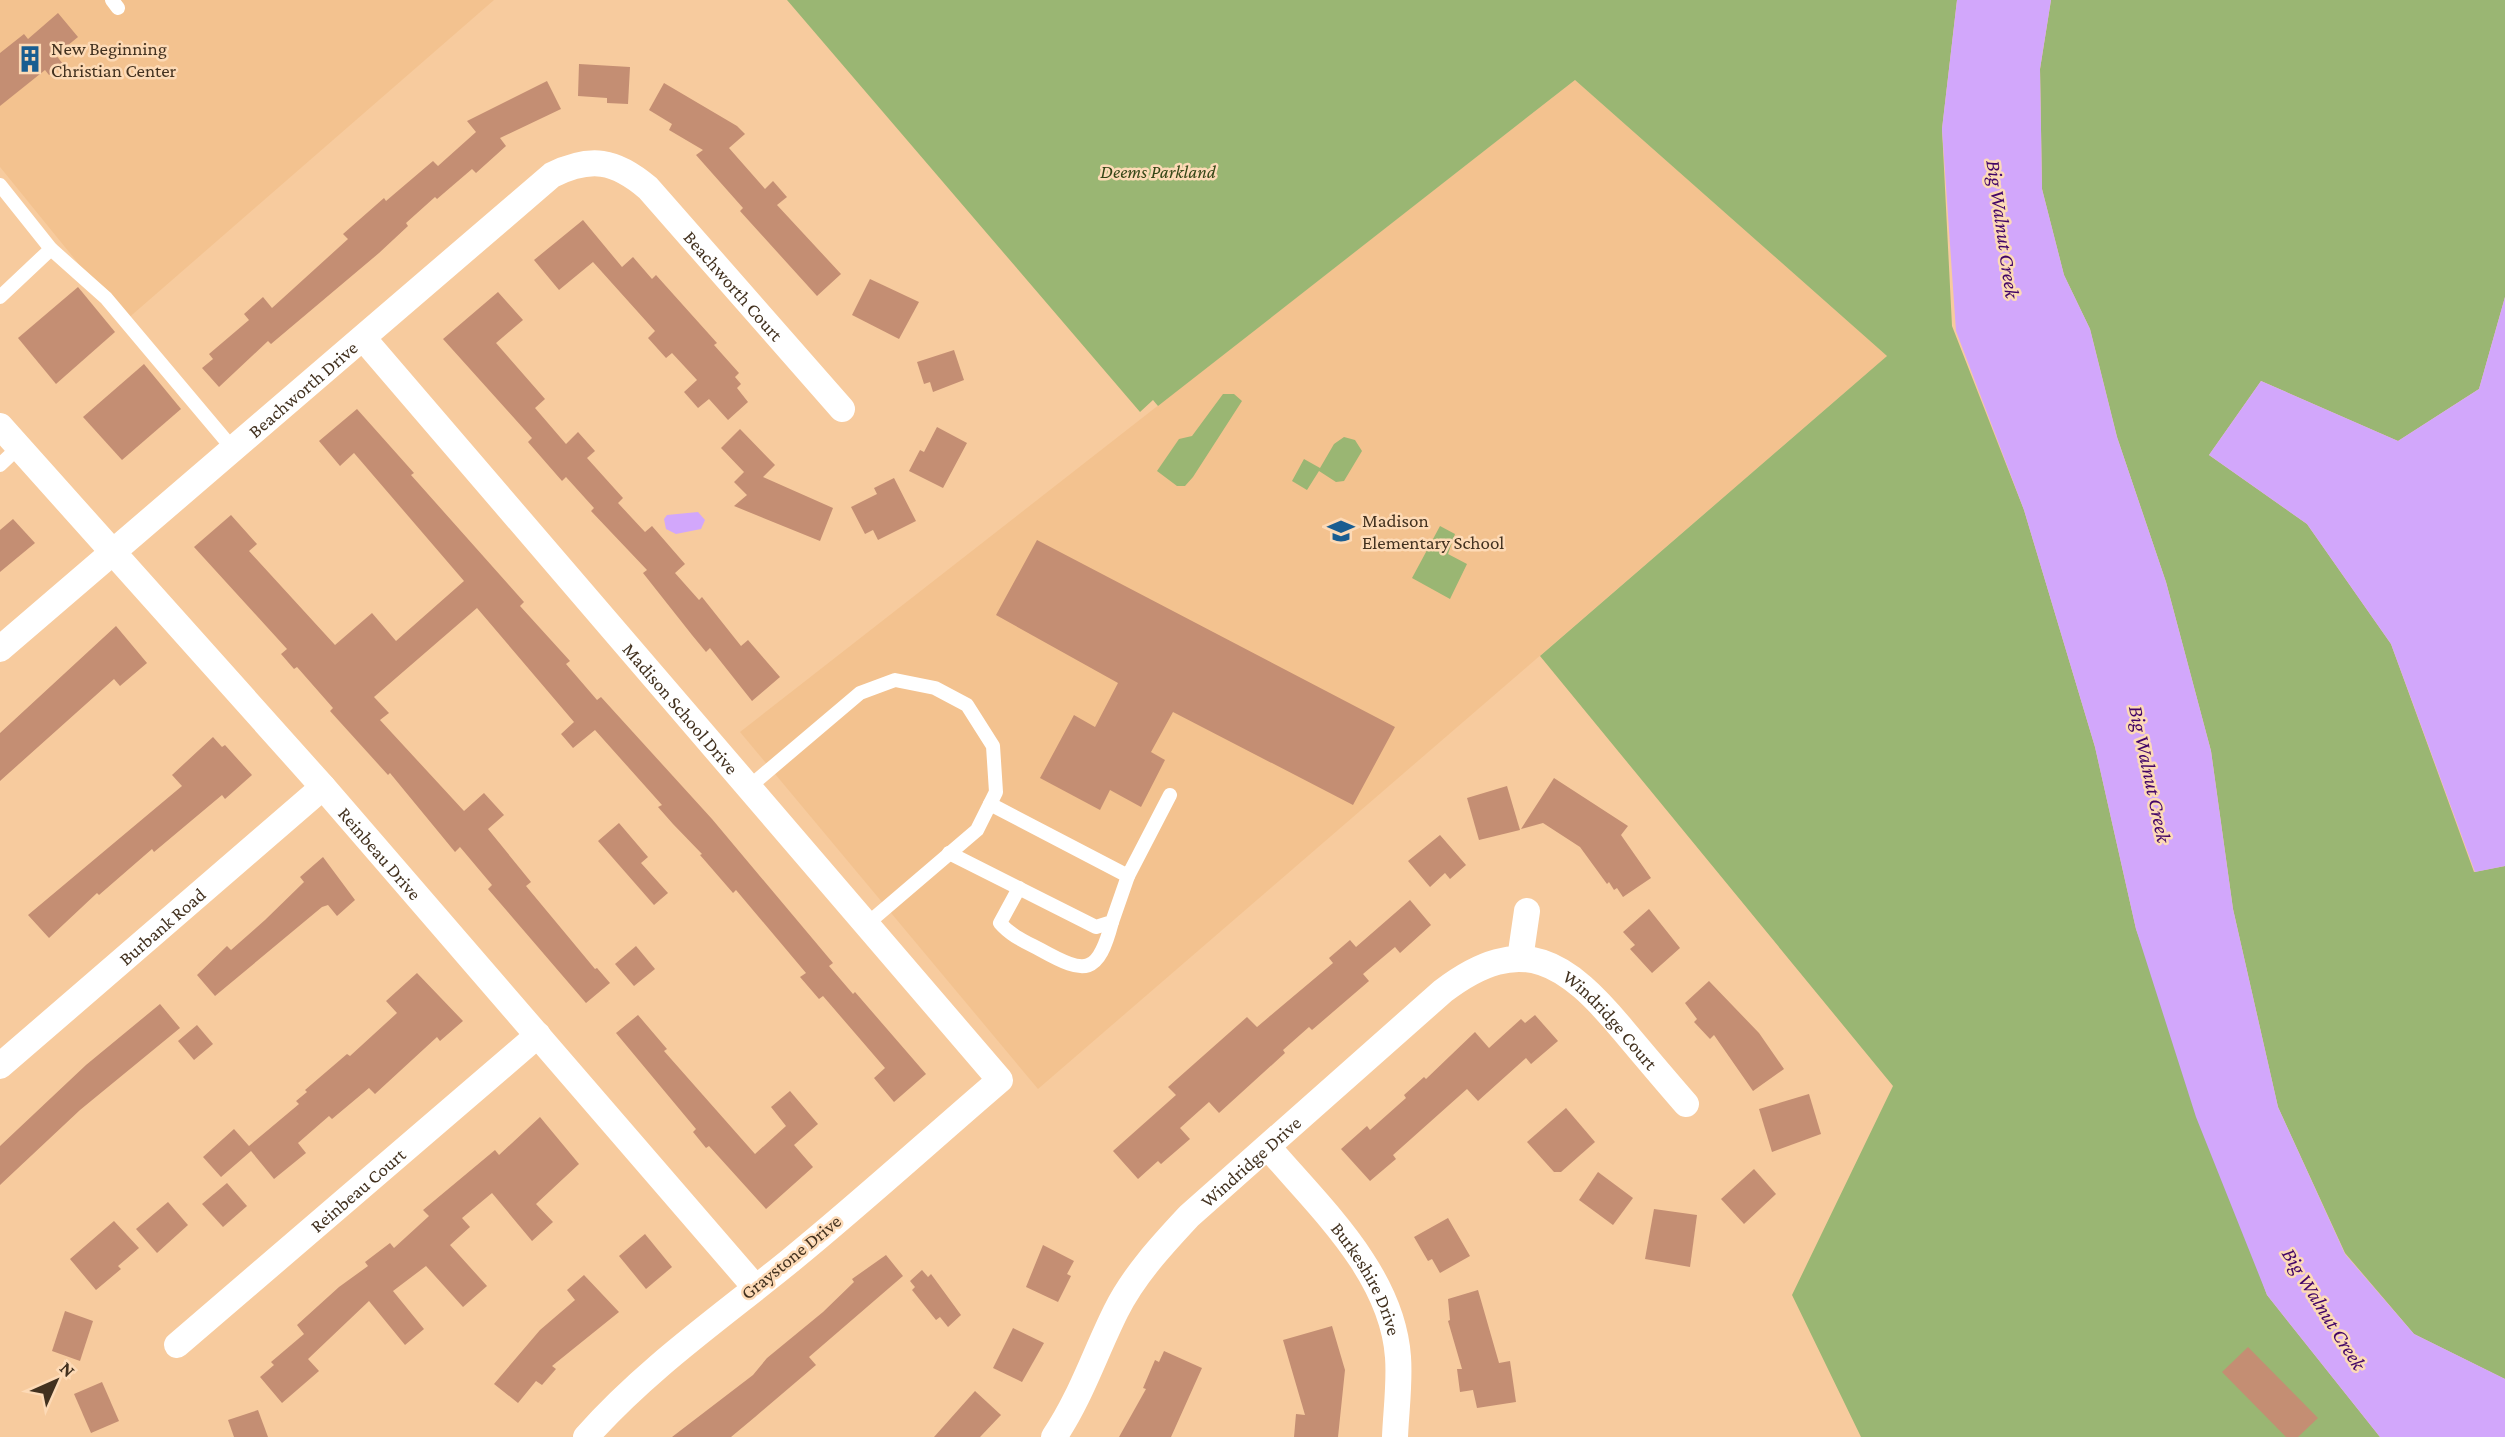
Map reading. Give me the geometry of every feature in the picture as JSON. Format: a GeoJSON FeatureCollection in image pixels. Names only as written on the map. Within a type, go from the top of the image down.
{"type":"FeatureCollection","features":[{"type":"Feature","properties":{"kind":"street","name":"Beachworth Drive"},"geometry":{"type":"LineString","coordinates":[[0,649],[552,175],[585,163],[621,168]]}},
{"type":"Feature","properties":{"kind":"street","name":"Beachworth Court"},"geometry":{"type":"LineString","coordinates":[[621,168],[648,188],[842,409]]}},
{"type":"Feature","properties":{"kind":"street","name":"Madison School Drive"},"geometry":{"type":"LineString","coordinates":[[363,338],[1000,1080]]}},
{"type":"Feature","properties":{"kind":"street","name":"Reinbeau Drive"},"geometry":{"type":"LineString","coordinates":[[0,426],[323,787],[755,1287]]}},
{"type":"Feature","properties":{"kind":"street","name":"Burbank Road"},"geometry":{"type":"LineString","coordinates":[[0,1066],[323,787]]}},
{"type":"Feature","properties":{"kind":"street"},"geometry":{"type":"LineString","coordinates":[[1520,959],[1527,911]]}},
{"type":"Feature","properties":{"kind":"street","name":"Windridge Court"},"geometry":{"type":"LineString","coordinates":[[1520,959],[1541,962],[1577,980],[1686,1104]]}},
{"type":"Feature","properties":{"kind":"street","name":"Windridge Drive"},"geometry":{"type":"LineString","coordinates":[[1054,1437],[1070,1414],[1116,1311],[1142,1270],[1189,1216],[1460,979],[1479,967],[1520,959]]}},
{"type":"Feature","properties":{"kind":"street","name":"Reinbeau Court"},"geometry":{"type":"LineString","coordinates":[[177,1345],[538,1035]]}},
{"type":"Feature","properties":{"kind":"street","name":"Graystone Drive"},"geometry":{"type":"LineString","coordinates":[[586,1437],[623,1397],[1000,1080]]}},
{"type":"Feature","properties":{"kind":"street","name":"Burkeshire Drive"},"geometry":{"type":"LineString","coordinates":[[1268,1147],[1350,1244],[1373,1279],[1384,1303],[1398,1356],[1395,1437]]}},
{"type":"Feature","properties":{"kind":"lane"},"geometry":{"type":"LineString","coordinates":[[0,186],[51,249],[106,299],[233,449]]}},
{"type":"Feature","properties":{"kind":"lane"},"geometry":{"type":"LineString","coordinates":[[0,297],[51,249]]}},
{"type":"Feature","properties":{"kind":"lane"},"geometry":{"type":"LineString","coordinates":[[0,465],[20,446]]}},
{"type":"Feature","properties":{"kind":"lane"},"geometry":{"type":"LineString","coordinates":[[749,787],[860,693],[895,680],[935,688],[967,705],[993,746],[996,792],[977,830],[867,924]]}},
{"type":"Feature","properties":{"kind":"lane"},"geometry":{"type":"LineString","coordinates":[[1019,888],[1000,923],[1009,933],[1073,968],[1090,965],[1104,953],[1128,876],[1170,795]]}},
{"type":"Feature","properties":{"kind":"lane"},"geometry":{"type":"LineString","coordinates":[[990,804],[1128,876]]}},
{"type":"Feature","properties":{"kind":"lane"},"geometry":{"type":"LineString","coordinates":[[949,853],[1096,927],[1112,922]]}},
{"type":"Feature","properties":{"kind":"shaded area"},"geometry":{"type":"Polygon","coordinates":[[[0,0],[494,0],[125,321],[0,167],[0,0]]]}},
{"type":"Feature","properties":{"kind":"shaded area","name":"Madison Elementary School"},"geometry":{"type":"Polygon","coordinates":[[[1575,80],[1887,356],[1038,1089],[740,732],[1575,80]]]}},
{"type":"Feature","properties":{"kind":"green space","name":"Deems Parkland"},"geometry":{"type":"Polygon","coordinates":[[[787,0],[1957,0],[1942,129],[1952,326],[2024,510],[2095,747],[2136,929],[2267,1295],[2380,1437],[1861,1437],[1792,1295],[1893,1086],[1540,656],[1887,356],[1575,80],[1158,406],[1153,400],[1140,412],[787,0]]]}},
{"type":"Feature","properties":{"kind":"green space"},"geometry":{"type":"Polygon","coordinates":[[[2051,0],[2505,0],[2505,297],[2479,389],[2398,441],[2261,381],[2209,455],[2307,524],[2391,644],[2474,872],[2505,866],[2505,1379],[2414,1334],[2345,1253],[2278,1107],[2233,909],[2211,751],[2166,582],[2117,437],[2090,329],[2064,275],[2042,189],[2040,69],[2051,0]]]}},
{"type":"Feature","properties":{"kind":"green space"},"geometry":{"type":"Polygon","coordinates":[[[1223,394],[1234,394],[1242,401],[1193,477],[1185,486],[1177,486],[1157,471],[1179,439],[1192,436],[1223,394]]]}},
{"type":"Feature","properties":{"kind":"green space"},"geometry":{"type":"Polygon","coordinates":[[[1344,437],[1355,440],[1362,451],[1344,481],[1336,482],[1319,471],[1307,490],[1292,481],[1304,459],[1320,468],[1334,444],[1344,437]]]}},
{"type":"Feature","properties":{"kind":"green space"},"geometry":{"type":"Polygon","coordinates":[[[1440,526],[1455,534],[1448,554],[1467,564],[1450,599],[1412,578],[1440,526]]]}},
{"type":"Feature","properties":{"kind":"water","name":"Big Walnut Creek"},"geometry":{"type":"Polygon","coordinates":[[[1957,0],[2051,0],[2040,69],[2042,189],[2064,275],[2090,329],[2117,437],[2166,582],[2211,751],[2233,909],[2278,1107],[2345,1254],[2414,1334],[2505,1379],[2505,1437],[2380,1437],[2267,1295],[2196,1117],[2136,929],[2095,747],[2024,510],[1956,331],[1942,129],[1957,0]]]}},
{"type":"Feature","properties":{"kind":"water"},"geometry":{"type":"Polygon","coordinates":[[[2505,297],[2505,866],[2475,872],[2391,644],[2307,524],[2209,455],[2261,381],[2398,441],[2479,389],[2505,297]]]}},
{"type":"Feature","properties":{"kind":"water"},"geometry":{"type":"Polygon","coordinates":[[[698,512],[705,520],[701,529],[676,534],[666,529],[664,519],[667,515],[698,512]]]}},
{"type":"Feature","properties":{"kind":"building","name":"New Beginning Christian Center"},"geometry":{"type":"Polygon","coordinates":[[[58,13],[78,37],[56,55],[63,64],[49,75],[45,70],[0,106],[0,53],[24,34],[28,39],[58,13]]]}},
{"type":"Feature","properties":{"kind":"building"},"geometry":{"type":"Polygon","coordinates":[[[579,64],[630,67],[628,104],[607,103],[607,98],[578,96],[579,64]]]}},
{"type":"Feature","properties":{"kind":"building"},"geometry":{"type":"Polygon","coordinates":[[[547,81],[561,109],[500,138],[506,146],[476,173],[472,169],[437,199],[435,197],[406,223],[408,226],[379,253],[271,344],[268,341],[219,387],[202,368],[213,359],[209,354],[249,320],[244,314],[263,297],[272,308],[348,239],[343,234],[384,198],[386,201],[433,161],[438,166],[476,132],[467,121],[547,81]]]}},
{"type":"Feature","properties":{"kind":"building"},"geometry":{"type":"Polygon","coordinates":[[[664,83],[737,126],[745,134],[729,148],[765,189],[773,181],[787,197],[777,205],[841,274],[817,296],[740,211],[743,208],[696,155],[703,150],[669,130],[672,124],[649,110],[664,83]]]}},
{"type":"Feature","properties":{"kind":"building"},"geometry":{"type":"Polygon","coordinates":[[[583,220],[622,267],[633,257],[652,279],[656,275],[717,343],[714,345],[739,373],[735,377],[741,384],[737,388],[748,402],[728,420],[709,399],[698,408],[684,392],[697,380],[672,353],[666,358],[648,338],[655,331],[593,262],[559,290],[534,260],[583,220]]]}},
{"type":"Feature","properties":{"kind":"building"},"geometry":{"type":"Polygon","coordinates":[[[870,279],[919,302],[899,339],[852,315],[870,279]]]}},
{"type":"Feature","properties":{"kind":"building"},"geometry":{"type":"Polygon","coordinates":[[[78,287],[115,332],[56,384],[18,338],[78,287]]]}},
{"type":"Feature","properties":{"kind":"building"},"geometry":{"type":"Polygon","coordinates":[[[498,292],[523,320],[496,343],[545,399],[535,408],[566,444],[578,432],[595,451],[587,458],[623,498],[618,503],[645,532],[652,526],[685,564],[675,573],[699,600],[702,597],[741,646],[748,640],[780,677],[752,701],[710,648],[706,652],[692,635],[643,573],[647,570],[591,511],[594,508],[566,477],[562,481],[528,442],[532,438],[443,339],[498,292]]]}},
{"type":"Feature","properties":{"kind":"building"},"geometry":{"type":"Polygon","coordinates":[[[954,350],[964,380],[933,392],[930,382],[924,384],[917,362],[954,350]]]}},
{"type":"Feature","properties":{"kind":"building"},"geometry":{"type":"Polygon","coordinates":[[[144,364],[181,409],[122,460],[83,417],[144,364]]]}},
{"type":"Feature","properties":{"kind":"building"},"geometry":{"type":"Polygon","coordinates":[[[357,409],[414,473],[411,475],[524,602],[520,606],[570,661],[566,664],[597,700],[601,697],[712,819],[833,963],[829,966],[926,1074],[894,1102],[874,1078],[885,1068],[823,996],[819,999],[800,977],[806,973],[736,890],[733,893],[700,855],[702,854],[658,807],[662,805],[595,730],[573,748],[561,734],[574,722],[477,608],[374,697],[389,713],[380,720],[464,811],[484,793],[504,815],[488,829],[531,882],[526,886],[595,969],[610,983],[586,1003],[488,889],[492,885],[460,847],[455,852],[390,773],[388,775],[330,711],[333,708],[297,667],[294,669],[281,654],[287,649],[194,547],[231,515],[257,544],[249,551],[335,645],[372,613],[396,641],[464,581],[354,453],[340,466],[319,441],[357,409]]]}},
{"type":"Feature","properties":{"kind":"building"},"geometry":{"type":"Polygon","coordinates":[[[937,427],[967,443],[943,488],[909,471],[920,450],[924,452],[937,427]]]}},
{"type":"Feature","properties":{"kind":"building"},"geometry":{"type":"Polygon","coordinates":[[[740,429],[775,465],[763,477],[833,508],[820,541],[734,506],[747,495],[734,482],[744,472],[721,448],[740,429]]]}},
{"type":"Feature","properties":{"kind":"building"},"geometry":{"type":"Polygon","coordinates":[[[894,478],[916,521],[878,540],[873,530],[865,534],[851,507],[877,494],[874,488],[894,478]]]}},
{"type":"Feature","properties":{"kind":"building"},"geometry":{"type":"Polygon","coordinates":[[[13,519],[35,543],[0,572],[0,530],[13,519]]]}},
{"type":"Feature","properties":{"kind":"building"},"geometry":{"type":"Polygon","coordinates":[[[1037,540],[1395,727],[1353,805],[1173,712],[1151,752],[1165,760],[1141,807],[1110,790],[1100,810],[1040,778],[1074,715],[1095,727],[1118,683],[996,615],[1037,540]]]}},
{"type":"Feature","properties":{"kind":"building"},"geometry":{"type":"Polygon","coordinates":[[[116,626],[147,663],[120,686],[114,679],[0,781],[0,733],[116,626]]]}},
{"type":"Feature","properties":{"kind":"building"},"geometry":{"type":"Polygon","coordinates":[[[213,737],[222,747],[225,745],[252,775],[225,799],[222,795],[154,852],[152,849],[99,895],[97,893],[49,938],[28,915],[182,786],[172,775],[213,737]]]}},
{"type":"Feature","properties":{"kind":"building"},"geometry":{"type":"Polygon","coordinates":[[[1554,778],[1628,826],[1621,835],[1651,878],[1623,897],[1617,888],[1614,890],[1609,882],[1607,884],[1580,847],[1543,823],[1521,829],[1554,778]]]}},
{"type":"Feature","properties":{"kind":"building"},"geometry":{"type":"Polygon","coordinates":[[[1507,786],[1520,830],[1479,840],[1467,798],[1507,786]]]}},
{"type":"Feature","properties":{"kind":"building"},"geometry":{"type":"Polygon","coordinates":[[[619,823],[648,857],[641,863],[668,893],[654,905],[598,841],[619,823]]]}},
{"type":"Feature","properties":{"kind":"building"},"geometry":{"type":"Polygon","coordinates":[[[1440,835],[1466,865],[1450,879],[1445,873],[1430,887],[1408,861],[1440,835]]]}},
{"type":"Feature","properties":{"kind":"building"},"geometry":{"type":"Polygon","coordinates":[[[323,857],[355,900],[337,916],[328,905],[322,907],[215,996],[197,975],[227,946],[231,950],[265,920],[304,882],[300,877],[323,857]]]}},
{"type":"Feature","properties":{"kind":"building"},"geometry":{"type":"Polygon","coordinates":[[[1410,900],[1431,925],[1400,953],[1395,947],[1363,974],[1369,981],[1312,1030],[1309,1027],[1283,1050],[1285,1053],[1219,1113],[1209,1102],[1180,1128],[1190,1139],[1161,1164],[1158,1161],[1138,1179],[1113,1151],[1176,1095],[1168,1087],[1247,1017],[1257,1027],[1333,963],[1329,958],[1350,940],[1356,947],[1410,900]]]}},
{"type":"Feature","properties":{"kind":"building"},"geometry":{"type":"Polygon","coordinates":[[[1649,909],[1680,948],[1652,973],[1630,949],[1635,945],[1623,932],[1649,909]]]}},
{"type":"Feature","properties":{"kind":"building"},"geometry":{"type":"Polygon","coordinates":[[[636,946],[655,969],[634,986],[615,964],[636,946]]]}},
{"type":"Feature","properties":{"kind":"building"},"geometry":{"type":"Polygon","coordinates":[[[417,973],[463,1021],[440,1041],[437,1037],[375,1094],[369,1088],[332,1119],[329,1116],[298,1143],[306,1153],[274,1179],[251,1151],[221,1177],[203,1157],[234,1129],[249,1146],[299,1104],[296,1101],[307,1092],[305,1090],[347,1054],[350,1056],[397,1013],[386,1001],[417,973]]]}},
{"type":"Feature","properties":{"kind":"building"},"geometry":{"type":"Polygon","coordinates":[[[1709,981],[1759,1033],[1784,1069],[1753,1091],[1714,1035],[1710,1039],[1694,1022],[1697,1019],[1685,1003],[1709,981]]]}},
{"type":"Feature","properties":{"kind":"building"},"geometry":{"type":"Polygon","coordinates":[[[160,1004],[180,1028],[80,1110],[0,1185],[0,1146],[86,1065],[160,1004]]]}},
{"type":"Feature","properties":{"kind":"building"},"geometry":{"type":"Polygon","coordinates":[[[638,1015],[667,1049],[664,1051],[755,1154],[786,1126],[771,1107],[790,1091],[818,1124],[794,1145],[813,1167],[766,1209],[709,1146],[706,1148],[693,1132],[696,1129],[616,1033],[638,1015]]]}},
{"type":"Feature","properties":{"kind":"building"},"geometry":{"type":"Polygon","coordinates":[[[1535,1015],[1558,1041],[1531,1064],[1526,1058],[1478,1101],[1467,1089],[1393,1155],[1396,1159],[1370,1181],[1341,1149],[1367,1126],[1370,1130],[1406,1098],[1404,1095],[1424,1077],[1426,1079],[1475,1032],[1489,1048],[1521,1019],[1525,1023],[1535,1015]]]}},
{"type":"Feature","properties":{"kind":"building"},"geometry":{"type":"Polygon","coordinates":[[[197,1025],[213,1044],[194,1060],[178,1041],[197,1025]]]}},
{"type":"Feature","properties":{"kind":"building"},"geometry":{"type":"Polygon","coordinates":[[[1809,1094],[1821,1134],[1772,1152],[1759,1109],[1809,1094]]]}},
{"type":"Feature","properties":{"kind":"building"},"geometry":{"type":"Polygon","coordinates":[[[1566,1108],[1595,1142],[1561,1172],[1554,1172],[1527,1142],[1566,1108]]]}},
{"type":"Feature","properties":{"kind":"building"},"geometry":{"type":"Polygon","coordinates":[[[540,1117],[579,1164],[536,1204],[553,1222],[532,1241],[492,1193],[462,1218],[470,1227],[450,1245],[487,1286],[463,1307],[426,1266],[393,1291],[424,1329],[405,1345],[369,1301],[308,1359],[319,1371],[282,1403],[260,1377],[274,1365],[271,1362],[304,1334],[297,1325],[339,1287],[368,1266],[365,1262],[390,1243],[394,1248],[429,1216],[423,1210],[495,1150],[499,1155],[540,1117]]]}},
{"type":"Feature","properties":{"kind":"building"},"geometry":{"type":"Polygon","coordinates":[[[1754,1169],[1776,1194],[1744,1224],[1721,1199],[1754,1169]]]}},
{"type":"Feature","properties":{"kind":"building"},"geometry":{"type":"Polygon","coordinates":[[[1598,1172],[1633,1198],[1613,1225],[1579,1200],[1598,1172]]]}},
{"type":"Feature","properties":{"kind":"building"},"geometry":{"type":"Polygon","coordinates":[[[227,1183],[247,1206],[223,1227],[202,1204],[227,1183]]]}},
{"type":"Feature","properties":{"kind":"building"},"geometry":{"type":"Polygon","coordinates":[[[168,1202],[188,1225],[157,1253],[136,1229],[168,1202]]]}},
{"type":"Feature","properties":{"kind":"building"},"geometry":{"type":"Polygon","coordinates":[[[1654,1209],[1697,1215],[1690,1267],[1645,1259],[1654,1209]]]}},
{"type":"Feature","properties":{"kind":"building"},"geometry":{"type":"Polygon","coordinates":[[[1448,1218],[1470,1256],[1440,1273],[1432,1259],[1428,1261],[1414,1237],[1448,1218]]]}},
{"type":"Feature","properties":{"kind":"building"},"geometry":{"type":"Polygon","coordinates":[[[114,1221],[139,1248],[118,1266],[121,1269],[96,1290],[70,1259],[114,1221]]]}},
{"type":"Feature","properties":{"kind":"building"},"geometry":{"type":"Polygon","coordinates":[[[645,1234],[672,1267],[646,1289],[619,1256],[645,1234]]]}},
{"type":"Feature","properties":{"kind":"building"},"geometry":{"type":"Polygon","coordinates":[[[1043,1245],[1074,1261],[1067,1274],[1071,1276],[1058,1302],[1026,1287],[1043,1245]]]}},
{"type":"Feature","properties":{"kind":"building"},"geometry":{"type":"Polygon","coordinates":[[[886,1255],[903,1276],[809,1357],[816,1365],[755,1417],[731,1437],[672,1437],[753,1375],[767,1358],[823,1312],[854,1282],[852,1279],[886,1255]]]}},
{"type":"Feature","properties":{"kind":"building"},"geometry":{"type":"Polygon","coordinates":[[[922,1270],[928,1277],[931,1274],[961,1315],[948,1327],[940,1317],[936,1320],[912,1290],[915,1287],[910,1281],[922,1270]]]}},
{"type":"Feature","properties":{"kind":"building"},"geometry":{"type":"Polygon","coordinates":[[[584,1275],[619,1312],[552,1366],[556,1369],[542,1385],[536,1381],[518,1403],[494,1384],[540,1330],[575,1300],[567,1290],[584,1275]]]}},
{"type":"Feature","properties":{"kind":"building"},"geometry":{"type":"Polygon","coordinates":[[[1478,1290],[1499,1363],[1510,1361],[1516,1402],[1477,1408],[1473,1390],[1460,1392],[1457,1369],[1462,1369],[1448,1321],[1448,1299],[1478,1290]]]}},
{"type":"Feature","properties":{"kind":"building"},"geometry":{"type":"Polygon","coordinates":[[[65,1311],[93,1321],[80,1361],[52,1351],[65,1311]]]}},
{"type":"Feature","properties":{"kind":"building"},"geometry":{"type":"Polygon","coordinates":[[[1332,1326],[1345,1370],[1338,1437],[1294,1437],[1296,1414],[1305,1415],[1283,1340],[1332,1326]]]}},
{"type":"Feature","properties":{"kind":"building"},"geometry":{"type":"Polygon","coordinates":[[[1013,1328],[1044,1343],[1022,1382],[993,1368],[1013,1328]]]}},
{"type":"Feature","properties":{"kind":"building"},"geometry":{"type":"Polygon","coordinates":[[[2248,1347],[2318,1418],[2298,1437],[2286,1437],[2222,1372],[2248,1347]]]}},
{"type":"Feature","properties":{"kind":"building"},"geometry":{"type":"Polygon","coordinates":[[[1164,1351],[1202,1368],[1171,1437],[1119,1437],[1146,1389],[1143,1388],[1155,1360],[1159,1362],[1164,1351]]]}},
{"type":"Feature","properties":{"kind":"building"},"geometry":{"type":"Polygon","coordinates":[[[102,1382],[119,1421],[91,1433],[74,1394],[102,1382]]]}},
{"type":"Feature","properties":{"kind":"building"},"geometry":{"type":"Polygon","coordinates":[[[975,1391],[1001,1415],[980,1437],[934,1437],[975,1391]]]}},
{"type":"Feature","properties":{"kind":"building"},"geometry":{"type":"Polygon","coordinates":[[[258,1410],[268,1437],[234,1437],[228,1420],[258,1410]]]}},
{"type":"Feature","properties":{"kind":"place","name":"New Beginning Christian Center"},"geometry":{"type":"Point","coordinates":[30,59]}},
{"type":"Feature","properties":{"kind":"place","name":"Madison Elementary School"},"geometry":{"type":"Point","coordinates":[1341,531]}}]}
